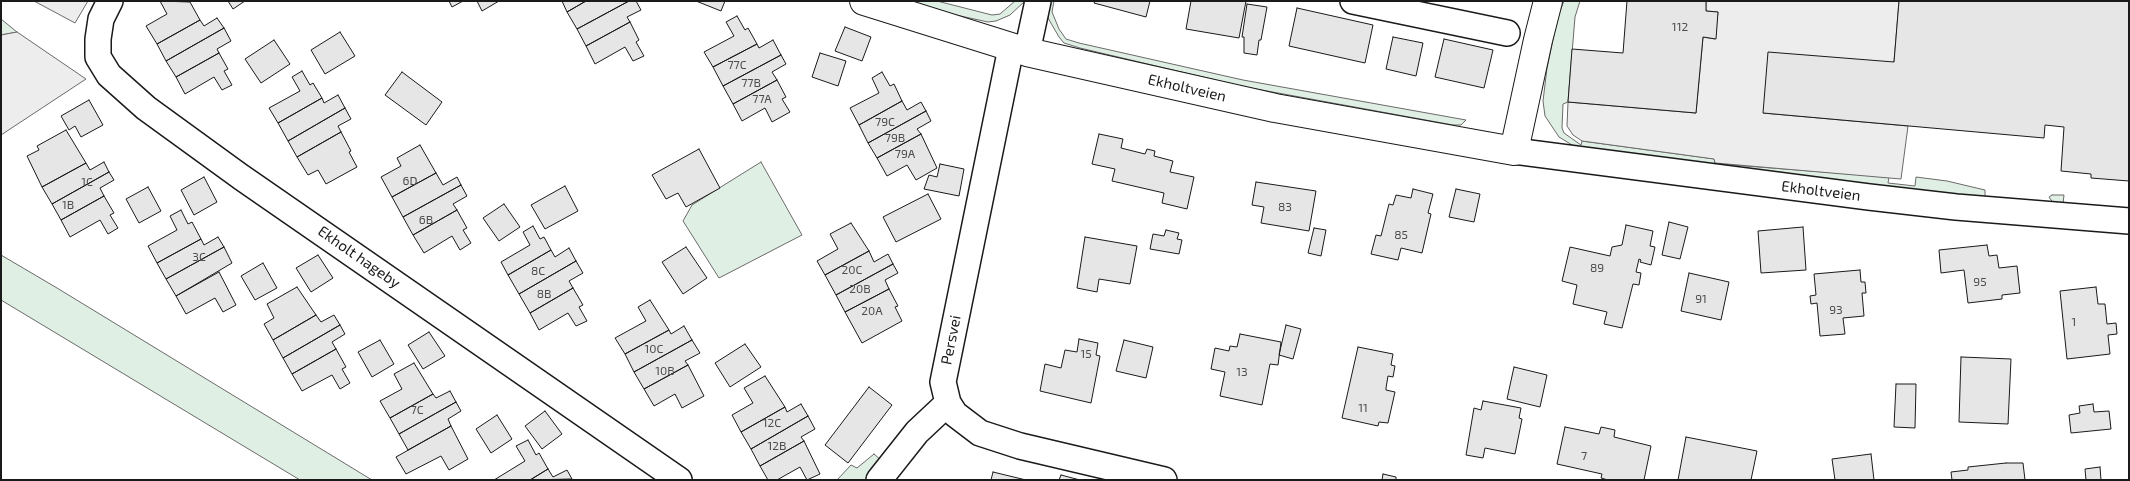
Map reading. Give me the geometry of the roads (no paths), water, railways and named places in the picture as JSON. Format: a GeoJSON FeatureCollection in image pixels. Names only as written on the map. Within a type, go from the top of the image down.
{"type":"FeatureCollection","features":[{"type":"Feature","properties":{"kind":"street","name":"Ekholt hageby"},"geometry":{"type":"LineString","coordinates":[[110,1],[101,19],[98,57],[109,75],[146,108],[241,177],[679,480]]}},
{"type":"Feature","properties":{"kind":"street","name":"Ekholtveien"},"geometry":{"type":"LineString","coordinates":[[864,1],[1019,50],[1275,108],[1514,152],[1898,200],[2129,221]]}},
{"type":"Feature","properties":{"kind":"street","name":"Persvei"},"geometry":{"type":"LineString","coordinates":[[948,403],[943,382],[1019,50],[1038,1]]}},
{"type":"Feature","properties":{"kind":"street"},"geometry":{"type":"LineString","coordinates":[[1353,1],[1507,33]]}},
{"type":"Feature","properties":{"kind":"street"},"geometry":{"type":"LineString","coordinates":[[1514,152],[1548,1]]}},
{"type":"Feature","properties":{"kind":"street"},"geometry":{"type":"LineString","coordinates":[[879,480],[917,432],[948,403],[955,414],[980,433],[1020,446],[1164,480]]}}]}
